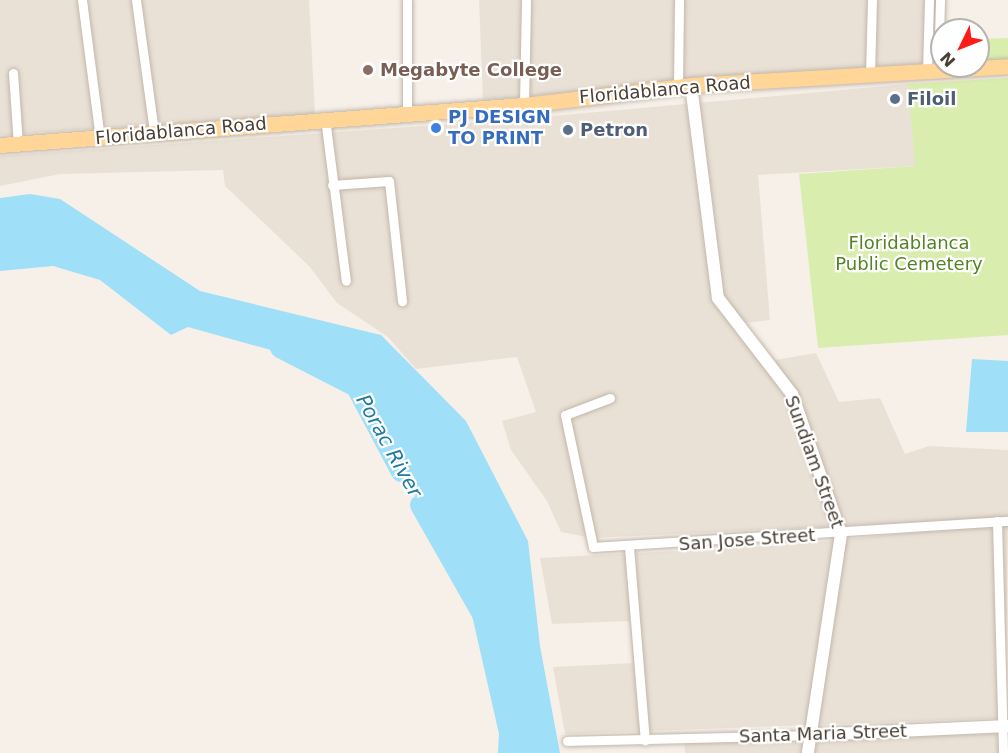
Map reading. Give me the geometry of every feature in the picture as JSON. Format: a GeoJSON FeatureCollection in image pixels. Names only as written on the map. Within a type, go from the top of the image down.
{"type":"FeatureCollection","features":[{"type":"Feature","properties":{"kind":"main road","name":"Floridablanca Road"},"geometry":{"type":"LineString","coordinates":[[990,67],[1008,66]]}},
{"type":"Feature","properties":{"kind":"main road","name":"Floridablanca Road"},"geometry":{"type":"LineString","coordinates":[[0,145],[100,139],[154,132],[325,118],[524,105],[685,86],[930,72]]}},
{"type":"Feature","properties":{"kind":"street"},"geometry":{"type":"LineString","coordinates":[[82,0],[100,139]]}},
{"type":"Feature","properties":{"kind":"street"},"geometry":{"type":"LineString","coordinates":[[136,0],[154,132]]}},
{"type":"Feature","properties":{"kind":"street"},"geometry":{"type":"LineString","coordinates":[[407,0],[407,112]]}},
{"type":"Feature","properties":{"kind":"street"},"geometry":{"type":"LineString","coordinates":[[524,105],[526,0]]}},
{"type":"Feature","properties":{"kind":"street"},"geometry":{"type":"LineString","coordinates":[[679,0],[685,86]]}},
{"type":"Feature","properties":{"kind":"street"},"geometry":{"type":"LineString","coordinates":[[870,76],[872,0]]}},
{"type":"Feature","properties":{"kind":"street"},"geometry":{"type":"LineString","coordinates":[[929,0],[930,24]]}},
{"type":"Feature","properties":{"kind":"street"},"geometry":{"type":"LineString","coordinates":[[938,18],[940,0]]}},
{"type":"Feature","properties":{"kind":"street"},"geometry":{"type":"LineString","coordinates":[[13,73],[18,144]]}},
{"type":"Feature","properties":{"kind":"street","name":"Sundiam Street"},"geometry":{"type":"LineString","coordinates":[[685,86],[718,298],[792,394],[841,534],[808,753]]}},
{"type":"Feature","properties":{"kind":"street"},"geometry":{"type":"LineString","coordinates":[[325,118],[346,281]]}},
{"type":"Feature","properties":{"kind":"street"},"geometry":{"type":"LineString","coordinates":[[332,184],[389,181],[402,301]]}},
{"type":"Feature","properties":{"kind":"street","name":"San Jose Street"},"geometry":{"type":"LineString","coordinates":[[609,398],[565,415],[593,547],[629,547],[841,534],[1008,521]]}},
{"type":"Feature","properties":{"kind":"street"},"geometry":{"type":"LineString","coordinates":[[997,521],[1006,726],[1004,753]]}},
{"type":"Feature","properties":{"kind":"street"},"geometry":{"type":"LineString","coordinates":[[629,547],[645,740]]}},
{"type":"Feature","properties":{"kind":"street","name":"Santa Maria Street"},"geometry":{"type":"LineString","coordinates":[[567,741],[811,735],[1006,726]]}},
{"type":"Feature","properties":{"kind":"shaded area"},"geometry":{"type":"Polygon","coordinates":[[[0,0],[309,0],[315,114],[0,135],[0,0]]]}},
{"type":"Feature","properties":{"kind":"shaded area"},"geometry":{"type":"Polygon","coordinates":[[[479,0],[932,0],[930,64],[483,100],[479,0]]]}},
{"type":"Feature","properties":{"kind":"shaded area"},"geometry":{"type":"Polygon","coordinates":[[[908,84],[916,166],[758,175],[770,320],[738,324],[786,395],[817,472],[775,360],[816,353],[839,402],[880,398],[905,454],[929,446],[1008,450],[1008,518],[592,538],[561,532],[547,501],[511,450],[502,421],[536,412],[517,357],[416,369],[388,337],[337,303],[309,266],[225,186],[223,170],[60,174],[0,186],[0,156],[519,119],[908,84]]]}},
{"type":"Feature","properties":{"kind":"shaded area"},"geometry":{"type":"Polygon","coordinates":[[[995,524],[1002,718],[565,734],[553,667],[633,663],[630,621],[552,624],[540,558],[791,545],[995,524]]]}},
{"type":"Feature","properties":{"kind":"shaded area"},"geometry":{"type":"Polygon","coordinates":[[[1001,524],[1008,524],[1005,721],[1001,524]]]}},
{"type":"Feature","properties":{"kind":"shaded area"},"geometry":{"type":"Polygon","coordinates":[[[1002,728],[1002,753],[810,753],[813,737],[1002,728]]]}},
{"type":"Feature","properties":{"kind":"shaded area"},"geometry":{"type":"Polygon","coordinates":[[[808,739],[805,753],[685,753],[684,741],[808,739]]]}},
{"type":"Feature","properties":{"kind":"green space"},"geometry":{"type":"Polygon","coordinates":[[[1008,38],[1008,60],[990,61],[990,39],[1008,38]]]}},
{"type":"Feature","properties":{"kind":"green space","name":"Floridablanca Public Cemetery"},"geometry":{"type":"Polygon","coordinates":[[[1008,78],[1008,335],[818,348],[799,174],[915,166],[908,84],[1008,78]]]}},
{"type":"Feature","properties":{"kind":"water"},"geometry":{"type":"Polygon","coordinates":[[[30,194],[60,199],[200,291],[381,335],[466,421],[528,541],[540,646],[560,753],[511,753],[503,681],[474,588],[430,523],[365,401],[329,370],[278,352],[188,327],[171,335],[100,280],[53,266],[0,271],[0,198],[30,194]]]}},
{"type":"Feature","properties":{"kind":"water"},"geometry":{"type":"Polygon","coordinates":[[[972,359],[1008,361],[1008,432],[966,432],[972,359]]]}},
{"type":"Feature","properties":{"kind":"waterway","name":"Porac River"},"geometry":{"type":"LineString","coordinates":[[280,348],[356,387],[401,472]]}},
{"type":"Feature","properties":{"kind":"waterway","name":"Porac River"},"geometry":{"type":"LineString","coordinates":[[420,505],[482,614],[509,733],[508,753]]}},
{"type":"Feature","properties":{"kind":"place","name":"Megabyte College"},"geometry":{"type":"Point","coordinates":[368,70]}},
{"type":"Feature","properties":{"kind":"place","name":"Filoil"},"geometry":{"type":"Point","coordinates":[895,99]}},
{"type":"Feature","properties":{"kind":"place","name":"PJ DESIGN TO PRINT"},"geometry":{"type":"Point","coordinates":[436,128]}},
{"type":"Feature","properties":{"kind":"place","name":"Petron"},"geometry":{"type":"Point","coordinates":[568,130]}}]}
